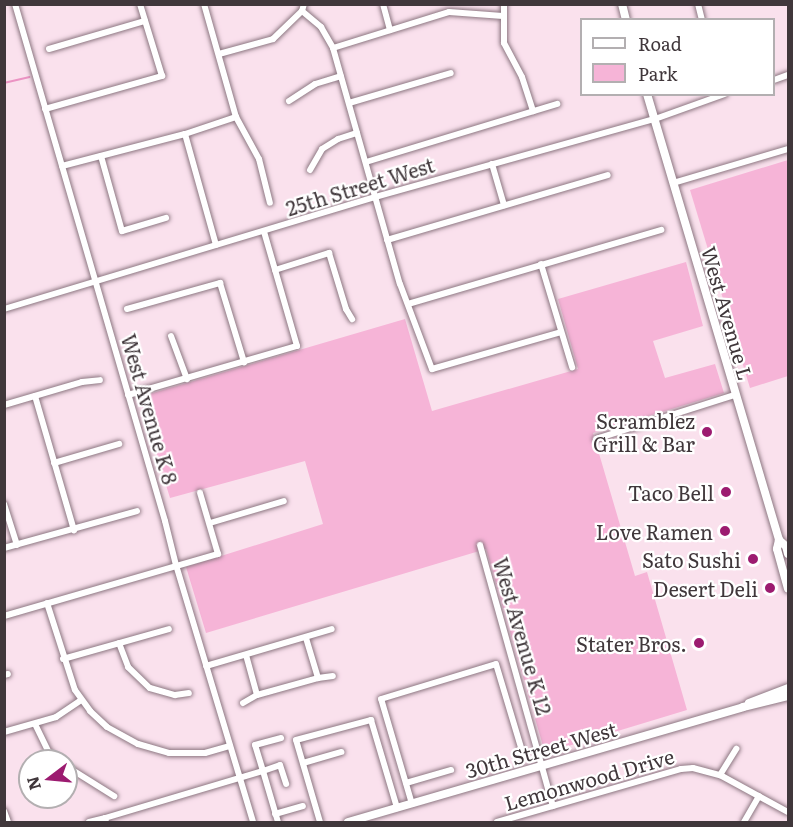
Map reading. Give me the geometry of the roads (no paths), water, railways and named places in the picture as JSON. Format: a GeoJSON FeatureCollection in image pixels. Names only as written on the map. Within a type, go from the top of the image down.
{"type":"FeatureCollection","features":[{"type":"Feature","properties":{"kind":"main road","name":"West Avenue L"},"geometry":{"type":"LineString","coordinates":[[648,96],[778,540],[777,549],[789,589]]}},
{"type":"Feature","properties":{"kind":"main road","name":"West Avenue L"},"geometry":{"type":"LineString","coordinates":[[778,540],[786,546],[789,554]]}},
{"type":"Feature","properties":{"kind":"main road","name":"30th Street West"},"geometry":{"type":"LineString","coordinates":[[743,707],[789,688]]}},
{"type":"Feature","properties":{"kind":"main road","name":"30th Street West"},"geometry":{"type":"LineString","coordinates":[[348,822],[743,707],[789,696]]}},
{"type":"Feature","properties":{"kind":"street","name":"West Avenue K 8"},"geometry":{"type":"LineString","coordinates":[[15,4],[176,565],[253,822]]}},
{"type":"Feature","properties":{"kind":"street"},"geometry":{"type":"LineString","coordinates":[[45,109],[162,76],[140,4]]}},
{"type":"Feature","properties":{"kind":"street"},"geometry":{"type":"LineString","coordinates":[[204,4],[236,117],[259,159],[270,203]]}},
{"type":"Feature","properties":{"kind":"street"},"geometry":{"type":"LineString","coordinates":[[382,4],[390,30]]}},
{"type":"Feature","properties":{"kind":"street"},"geometry":{"type":"LineString","coordinates":[[447,4],[449,12]]}},
{"type":"Feature","properties":{"kind":"street"},"geometry":{"type":"LineString","coordinates":[[504,4],[504,43],[522,77],[533,111]]}},
{"type":"Feature","properties":{"kind":"street"},"geometry":{"type":"LineString","coordinates":[[219,54],[273,39],[303,8],[321,27],[333,48],[387,240],[432,369],[561,332]]}},
{"type":"Feature","properties":{"kind":"street"},"geometry":{"type":"LineString","coordinates":[[333,48],[449,12],[503,16]]}},
{"type":"Feature","properties":{"kind":"street"},"geometry":{"type":"LineString","coordinates":[[49,49],[145,21]]}},
{"type":"Feature","properties":{"kind":"street"},"geometry":{"type":"LineString","coordinates":[[349,103],[451,74]]}},
{"type":"Feature","properties":{"kind":"street"},"geometry":{"type":"LineString","coordinates":[[289,101],[315,84],[341,76]]}},
{"type":"Feature","properties":{"kind":"street","name":"25th Street West"},"geometry":{"type":"LineString","coordinates":[[4,309],[375,197],[654,119],[721,96]]}},
{"type":"Feature","properties":{"kind":"street"},"geometry":{"type":"LineString","coordinates":[[366,162],[557,104]]}},
{"type":"Feature","properties":{"kind":"street"},"geometry":{"type":"LineString","coordinates":[[62,166],[185,134],[236,117]]}},
{"type":"Feature","properties":{"kind":"street"},"geometry":{"type":"LineString","coordinates":[[310,170],[322,149],[338,139],[357,133]]}},
{"type":"Feature","properties":{"kind":"street"},"geometry":{"type":"LineString","coordinates":[[185,134],[216,245]]}},
{"type":"Feature","properties":{"kind":"street"},"geometry":{"type":"LineString","coordinates":[[673,183],[789,149]]}},
{"type":"Feature","properties":{"kind":"street"},"geometry":{"type":"LineString","coordinates":[[101,156],[122,231],[166,218]]}},
{"type":"Feature","properties":{"kind":"street"},"geometry":{"type":"LineString","coordinates":[[492,164],[504,205]]}},
{"type":"Feature","properties":{"kind":"street"},"geometry":{"type":"LineString","coordinates":[[387,240],[608,175]]}},
{"type":"Feature","properties":{"kind":"street"},"geometry":{"type":"LineString","coordinates":[[408,304],[661,230]]}},
{"type":"Feature","properties":{"kind":"street"},"geometry":{"type":"LineString","coordinates":[[128,395],[297,346],[264,232]]}},
{"type":"Feature","properties":{"kind":"street"},"geometry":{"type":"LineString","coordinates":[[275,270],[329,253],[346,309],[352,319]]}},
{"type":"Feature","properties":{"kind":"street"},"geometry":{"type":"LineString","coordinates":[[541,264],[572,367]]}},
{"type":"Feature","properties":{"kind":"street"},"geometry":{"type":"LineString","coordinates":[[127,309],[220,283],[244,362]]}},
{"type":"Feature","properties":{"kind":"street"},"geometry":{"type":"LineString","coordinates":[[171,336],[187,379]]}},
{"type":"Feature","properties":{"kind":"street"},"geometry":{"type":"LineString","coordinates":[[4,405],[82,382],[100,380]]}},
{"type":"Feature","properties":{"kind":"street"},"geometry":{"type":"LineString","coordinates":[[35,396],[74,530]]}},
{"type":"Feature","properties":{"kind":"street"},"geometry":{"type":"LineString","coordinates":[[596,439],[735,396]]}},
{"type":"Feature","properties":{"kind":"street"},"geometry":{"type":"LineString","coordinates":[[54,463],[119,444]]}},
{"type":"Feature","properties":{"kind":"street"},"geometry":{"type":"LineString","coordinates":[[4,616],[218,554],[200,493]]}},
{"type":"Feature","properties":{"kind":"street"},"geometry":{"type":"LineString","coordinates":[[210,523],[284,501]]}},
{"type":"Feature","properties":{"kind":"street"},"geometry":{"type":"LineString","coordinates":[[4,504],[16,545]]}},
{"type":"Feature","properties":{"kind":"street"},"geometry":{"type":"LineString","coordinates":[[4,548],[137,511]]}},
{"type":"Feature","properties":{"kind":"street"},"geometry":{"type":"LineString","coordinates":[[778,540],[789,538]]}},
{"type":"Feature","properties":{"kind":"street","name":"West Avenue K 12"},"geometry":{"type":"LineString","coordinates":[[480,545],[553,806]]}},
{"type":"Feature","properties":{"kind":"street"},"geometry":{"type":"LineString","coordinates":[[47,603],[63,659],[81,700],[107,727],[152,750],[183,755],[230,746]]}},
{"type":"Feature","properties":{"kind":"street"},"geometry":{"type":"LineString","coordinates":[[206,666],[306,638],[332,628]]}},
{"type":"Feature","properties":{"kind":"street"},"geometry":{"type":"LineString","coordinates":[[63,659],[170,629]]}},
{"type":"Feature","properties":{"kind":"street"},"geometry":{"type":"LineString","coordinates":[[306,638],[318,678]]}},
{"type":"Feature","properties":{"kind":"street"},"geometry":{"type":"LineString","coordinates":[[119,643],[128,667],[150,688],[175,695],[189,693]]}},
{"type":"Feature","properties":{"kind":"street"},"geometry":{"type":"LineString","coordinates":[[246,655],[257,694]]}},
{"type":"Feature","properties":{"kind":"street"},"geometry":{"type":"LineString","coordinates":[[412,804],[381,699],[496,664],[522,754]]}},
{"type":"Feature","properties":{"kind":"street"},"geometry":{"type":"LineString","coordinates":[[243,703],[257,694],[333,676]]}},
{"type":"Feature","properties":{"kind":"street"},"geometry":{"type":"LineString","coordinates":[[4,732],[56,717],[81,700]]}},
{"type":"Feature","properties":{"kind":"street"},"geometry":{"type":"LineString","coordinates":[[510,708],[525,704]]}},
{"type":"Feature","properties":{"kind":"street"},"geometry":{"type":"LineString","coordinates":[[320,822],[296,741],[371,720],[397,808]]}},
{"type":"Feature","properties":{"kind":"street"},"geometry":{"type":"LineString","coordinates":[[34,724],[47,749]]}},
{"type":"Feature","properties":{"kind":"street"},"geometry":{"type":"LineString","coordinates":[[278,822],[255,745],[281,738]]}},
{"type":"Feature","properties":{"kind":"street"},"geometry":{"type":"LineString","coordinates":[[720,775],[736,749]]}},
{"type":"Feature","properties":{"kind":"street"},"geometry":{"type":"LineString","coordinates":[[303,763],[341,752]]}},
{"type":"Feature","properties":{"kind":"street"},"geometry":{"type":"LineString","coordinates":[[89,822],[106,820],[280,765],[286,784]]}},
{"type":"Feature","properties":{"kind":"street","name":"Lemonwood Drive"},"geometry":{"type":"LineString","coordinates":[[497,822],[681,769],[705,769],[789,812]]}},
{"type":"Feature","properties":{"kind":"street"},"geometry":{"type":"LineString","coordinates":[[406,783],[451,770]]}},
{"type":"Feature","properties":{"kind":"street"},"geometry":{"type":"LineString","coordinates":[[78,774],[114,796]]}},
{"type":"Feature","properties":{"kind":"street"},"geometry":{"type":"LineString","coordinates":[[744,822],[759,796]]}},
{"type":"Feature","properties":{"kind":"street"},"geometry":{"type":"LineString","coordinates":[[275,814],[303,806]]}},
{"type":"Feature","properties":{"kind":"street"},"geometry":{"type":"LineString","coordinates":[[5,811],[8,822]]}},
{"type":"Feature","properties":{"kind":"waterway"},"geometry":{"type":"LineString","coordinates":[[4,83],[29,77]]}},
{"type":"Feature","properties":{"kind":"place","name":"Scramblez Grill & Bar"},"geometry":{"type":"Point","coordinates":[707,432]}},
{"type":"Feature","properties":{"kind":"place","name":"Taco Bell"},"geometry":{"type":"Point","coordinates":[726,492]}},
{"type":"Feature","properties":{"kind":"place","name":"Love Ramen"},"geometry":{"type":"Point","coordinates":[725,531]}},
{"type":"Feature","properties":{"kind":"place","name":"Sato Sushi"},"geometry":{"type":"Point","coordinates":[753,559]}},
{"type":"Feature","properties":{"kind":"place","name":"Desert Deli"},"geometry":{"type":"Point","coordinates":[770,588]}},
{"type":"Feature","properties":{"kind":"place","name":"Stater Bros."},"geometry":{"type":"Point","coordinates":[699,643]}}]}
